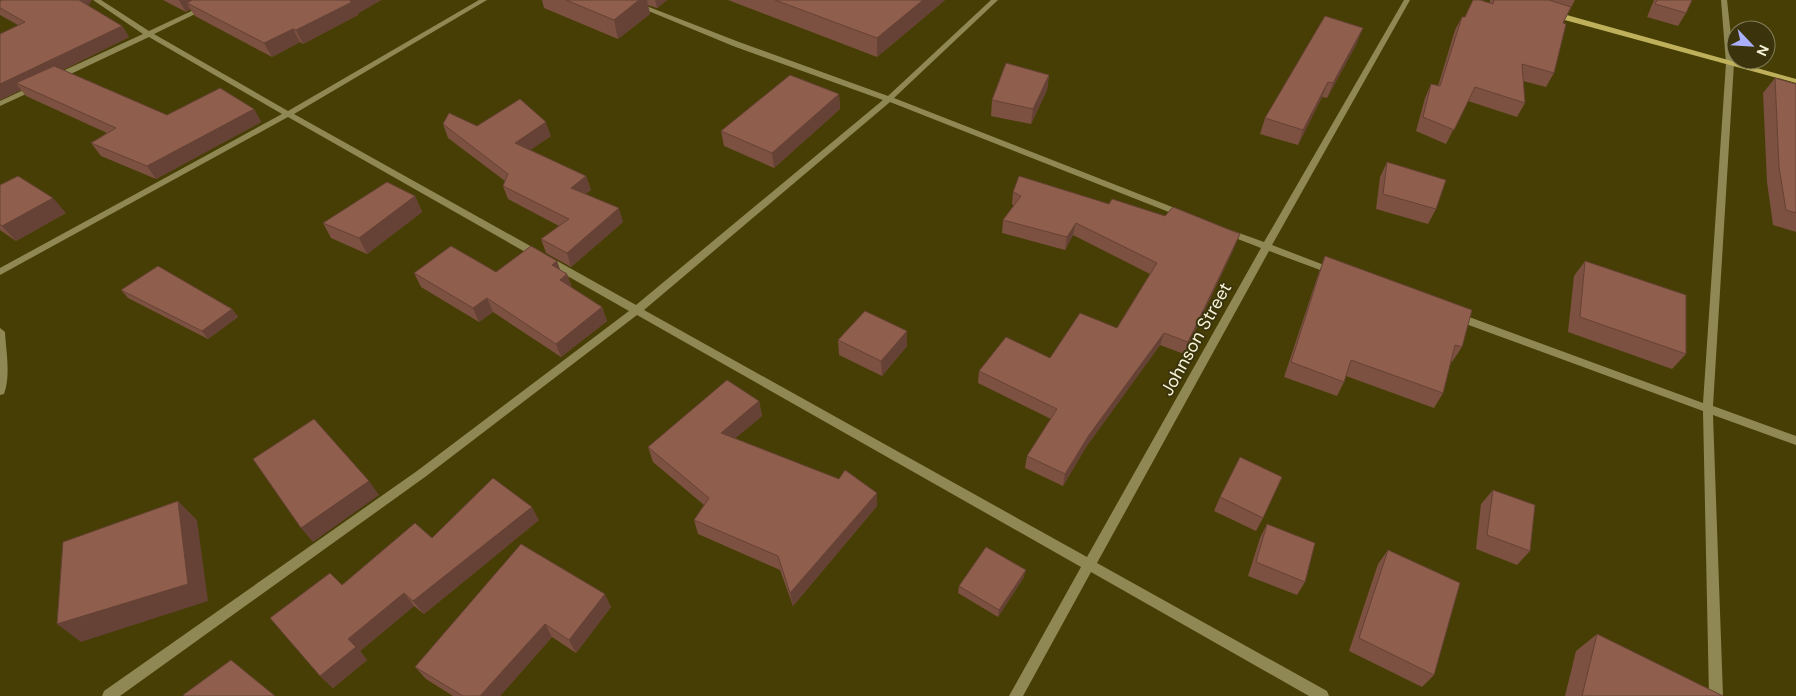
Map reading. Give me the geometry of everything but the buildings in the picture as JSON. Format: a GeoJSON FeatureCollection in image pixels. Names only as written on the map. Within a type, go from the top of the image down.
{"type":"FeatureCollection","features":[{"type":"Feature","properties":{"kind":"street"},"geometry":{"type":"LineString","coordinates":[[96,0],[148,34],[288,114],[1322,696]]}},
{"type":"Feature","properties":{"kind":"street"},"geometry":{"type":"LineString","coordinates":[[52,80],[221,0]]}},
{"type":"Feature","properties":{"kind":"street"},"geometry":{"type":"LineString","coordinates":[[0,272],[288,114],[484,0]]}},
{"type":"Feature","properties":{"kind":"street"},"geometry":{"type":"LineString","coordinates":[[625,0],[736,44],[889,99],[1192,218]]}},
{"type":"Feature","properties":{"kind":"street"},"geometry":{"type":"LineString","coordinates":[[109,696],[421,474],[637,310],[889,99],[995,0]]}},
{"type":"Feature","properties":{"kind":"street","name":"Johnson Street"},"geometry":{"type":"LineString","coordinates":[[1016,696],[1266,247],[1407,0]]}},
{"type":"Feature","properties":{"kind":"street"},"geometry":{"type":"LineString","coordinates":[[1724,0],[1726,21]]}},
{"type":"Feature","properties":{"kind":"street"},"geometry":{"type":"LineString","coordinates":[[1549,13],[1726,62]]}},
{"type":"Feature","properties":{"kind":"street"},"geometry":{"type":"LineString","coordinates":[[1716,696],[1708,408],[1730,70]]}},
{"type":"Feature","properties":{"kind":"street"},"geometry":{"type":"LineString","coordinates":[[1757,70],[1796,80]]}},
{"type":"Feature","properties":{"kind":"street"},"geometry":{"type":"LineString","coordinates":[[0,104],[44,84]]}},
{"type":"Feature","properties":{"kind":"street"},"geometry":{"type":"LineString","coordinates":[[1220,229],[1339,274]]}},
{"type":"Feature","properties":{"kind":"street"},"geometry":{"type":"LineString","coordinates":[[1450,314],[1796,441]]}},
{"type":"Feature","properties":{"kind":"street"},"geometry":{"type":"LineString","coordinates":[[0,332],[2,379],[0,391]]}}]}
